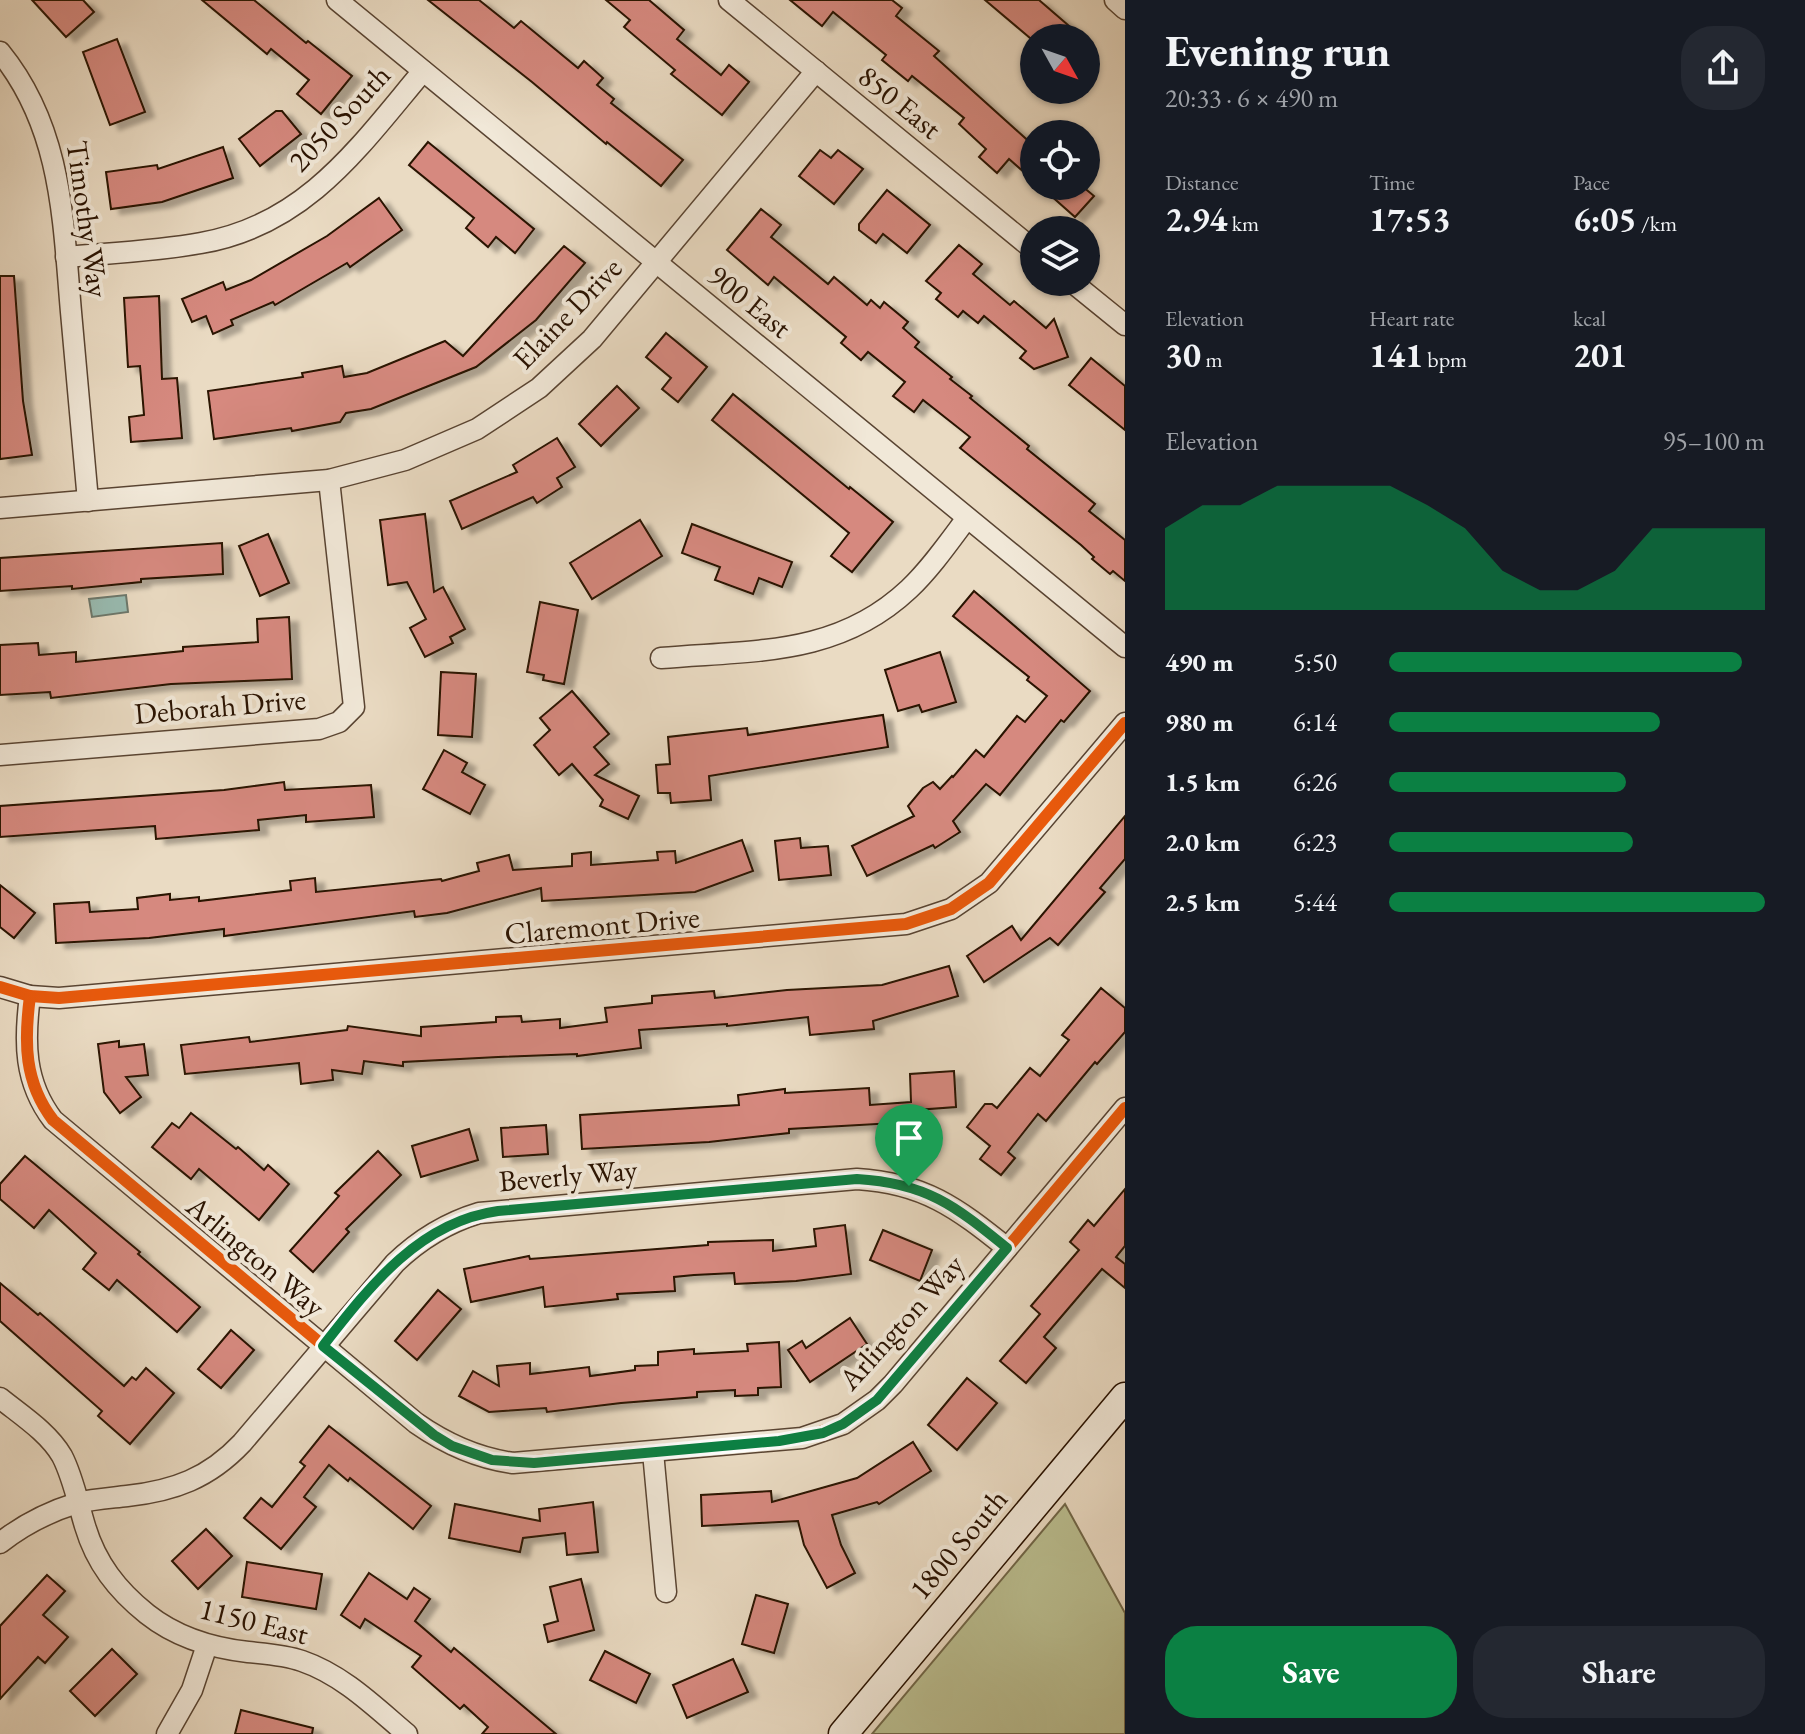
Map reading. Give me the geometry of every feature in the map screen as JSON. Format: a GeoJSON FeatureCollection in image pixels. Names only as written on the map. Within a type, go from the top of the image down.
{"type":"FeatureCollection","features":[{"type":"Feature","properties":{"kind":"main road","name":"1800 South"},"geometry":{"type":"LineString","coordinates":[[843,1734],[1125,1397]]}},
{"type":"Feature","properties":{"kind":"street","name":"900 East"},"geometry":{"type":"LineString","coordinates":[[337,0],[1125,647]]}},
{"type":"Feature","properties":{"kind":"street","name":"850 East"},"geometry":{"type":"LineString","coordinates":[[729,0],[1020,239]]}},
{"type":"Feature","properties":{"kind":"street"},"geometry":{"type":"LineString","coordinates":[[1115,0],[1125,9]]}},
{"type":"Feature","properties":{"kind":"street","name":"Timothy Way"},"geometry":{"type":"LineString","coordinates":[[0,52],[29,97],[47,135],[59,189],[88,501]]}},
{"type":"Feature","properties":{"kind":"street","name":"2050 South"},"geometry":{"type":"LineString","coordinates":[[66,257],[202,243],[235,235],[269,221],[299,204],[326,183],[423,71]]}},
{"type":"Feature","properties":{"kind":"street","name":"Elaine Drive"},"geometry":{"type":"LineString","coordinates":[[0,508],[329,480],[367,472],[430,451],[477,429],[539,388],[583,348],[816,71]]}},
{"type":"Feature","properties":{"kind":"street"},"geometry":{"type":"LineString","coordinates":[[1089,296],[1125,325]]}},
{"type":"Feature","properties":{"kind":"street","name":"Deborah Drive"},"geometry":{"type":"LineString","coordinates":[[0,755],[319,729],[347,717],[354,707],[329,480]]}},
{"type":"Feature","properties":{"kind":"street"},"geometry":{"type":"LineString","coordinates":[[661,658],[794,647],[848,631],[881,611],[911,587],[967,518]]}},
{"type":"Feature","properties":{"kind":"street","name":"Claremont Drive"},"geometry":{"type":"LineString","coordinates":[[0,987],[30,996],[59,998],[882,927],[929,918],[951,909],[989,883],[1125,723]]}},
{"type":"Feature","properties":{"kind":"street","name":"Arlington Way"},"geometry":{"type":"LineString","coordinates":[[30,996],[25,1043],[28,1065],[41,1105],[53,1120],[416,1423],[443,1441],[492,1460],[534,1463],[802,1438],[843,1424],[877,1400],[893,1384],[1125,1108]]}},
{"type":"Feature","properties":{"kind":"street","name":"Beverly Way"},"geometry":{"type":"LineString","coordinates":[[0,1543],[30,1521],[79,1503],[162,1492],[180,1487],[214,1469],[242,1443],[410,1248],[443,1227],[489,1212],[857,1179],[909,1186],[934,1195],[1007,1248]]}},
{"type":"Feature","properties":{"kind":"street","name":"1150 East"},"geometry":{"type":"LineString","coordinates":[[0,1398],[51,1442],[62,1457],[97,1557],[111,1580],[151,1617],[207,1645],[304,1661],[330,1673],[355,1690],[407,1734]]}},
{"type":"Feature","properties":{"kind":"street"},"geometry":{"type":"LineString","coordinates":[[653,1452],[666,1592]]}},
{"type":"Feature","properties":{"kind":"street"},"geometry":{"type":"LineString","coordinates":[[167,1734],[192,1690],[207,1645]]}},
{"type":"Feature","properties":{"kind":"green space"},"geometry":{"type":"Polygon","coordinates":[[[1065,1504],[1125,1613],[1125,1734],[872,1734],[1065,1504]]]}},
{"type":"Feature","properties":{"kind":"water"},"geometry":{"type":"Polygon","coordinates":[[[126,595],[128,612],[92,617],[89,599],[126,595]]]}},
{"type":"Feature","properties":{"kind":"building"},"geometry":{"type":"Polygon","coordinates":[[[32,0],[83,0],[94,12],[66,37],[32,0]]]}},
{"type":"Feature","properties":{"kind":"building"},"geometry":{"type":"Polygon","coordinates":[[[202,0],[254,0],[352,76],[321,114],[297,94],[309,80],[271,49],[267,54],[202,0]]]}},
{"type":"Feature","properties":{"kind":"building"},"geometry":{"type":"Polygon","coordinates":[[[428,0],[479,0],[514,28],[521,21],[578,68],[584,61],[603,78],[597,85],[614,99],[611,103],[683,160],[661,186],[428,0]]]}},
{"type":"Feature","properties":{"kind":"building"},"geometry":{"type":"Polygon","coordinates":[[[606,0],[649,0],[684,30],[677,39],[721,75],[729,65],[749,82],[722,115],[671,74],[675,70],[624,27],[630,20],[606,0]]]}},
{"type":"Feature","properties":{"kind":"building"},"geometry":{"type":"Polygon","coordinates":[[[790,0],[892,0],[902,8],[896,16],[939,51],[934,56],[1020,133],[1020,169],[1009,159],[997,173],[979,157],[986,149],[959,124],[964,118],[912,76],[908,81],[882,60],[886,55],[833,12],[822,26],[790,0]]]}},
{"type":"Feature","properties":{"kind":"building"},"geometry":{"type":"Polygon","coordinates":[[[985,0],[1039,0],[1067,24],[1020,24],[1020,30],[985,0]]]}},
{"type":"Feature","properties":{"kind":"building"},"geometry":{"type":"Polygon","coordinates":[[[117,39],[145,112],[110,125],[83,52],[117,39]]]}},
{"type":"Feature","properties":{"kind":"building"},"geometry":{"type":"Polygon","coordinates":[[[276,111],[282,111],[301,134],[260,166],[239,139],[276,111]]]}},
{"type":"Feature","properties":{"kind":"building"},"geometry":{"type":"Polygon","coordinates":[[[428,142],[534,229],[515,253],[496,237],[488,247],[466,228],[474,218],[409,165],[428,142]]]}},
{"type":"Feature","properties":{"kind":"building"},"geometry":{"type":"Polygon","coordinates":[[[223,147],[233,178],[162,202],[111,209],[106,172],[157,165],[158,169],[223,147]]]}},
{"type":"Feature","properties":{"kind":"building"},"geometry":{"type":"Polygon","coordinates":[[[820,150],[831,158],[838,150],[863,169],[834,204],[799,176],[820,150]]]}},
{"type":"Feature","properties":{"kind":"building"},"geometry":{"type":"Polygon","coordinates":[[[887,190],[930,225],[907,253],[883,234],[876,243],[859,230],[859,224],[887,190]]]}},
{"type":"Feature","properties":{"kind":"building"},"geometry":{"type":"Polygon","coordinates":[[[379,198],[402,230],[350,267],[347,263],[275,305],[273,302],[231,320],[233,325],[213,334],[206,316],[192,322],[182,299],[223,282],[226,290],[251,280],[327,236],[379,198]]]}},
{"type":"Feature","properties":{"kind":"building"},"geometry":{"type":"Polygon","coordinates":[[[1056,200],[1090,200],[1074,216],[1056,200]]]}},
{"type":"Feature","properties":{"kind":"building"},"geometry":{"type":"Polygon","coordinates":[[[761,209],[781,225],[771,237],[828,284],[834,277],[867,305],[871,300],[880,308],[884,302],[908,322],[903,328],[919,342],[915,347],[952,377],[950,379],[972,396],[970,398],[1029,446],[1027,449],[1095,504],[1089,511],[1125,540],[1125,581],[1113,571],[1110,574],[1081,545],[960,448],[970,437],[923,400],[914,412],[893,396],[905,382],[868,352],[861,360],[841,343],[846,337],[774,277],[768,285],[727,250],[761,209]]]}},
{"type":"Feature","properties":{"kind":"building"},"geometry":{"type":"Polygon","coordinates":[[[959,245],[982,264],[973,274],[1010,305],[1014,301],[1046,328],[1054,319],[1068,357],[1034,369],[1020,358],[1026,351],[984,316],[978,323],[963,311],[958,317],[936,299],[941,293],[926,281],[959,245]]]}},
{"type":"Feature","properties":{"kind":"building"},"geometry":{"type":"Polygon","coordinates":[[[564,246],[585,263],[536,320],[476,367],[371,409],[346,413],[340,422],[292,431],[291,428],[214,439],[208,391],[303,377],[302,373],[342,366],[344,377],[367,373],[445,341],[463,356],[564,246]]]}},
{"type":"Feature","properties":{"kind":"building"},"geometry":{"type":"Polygon","coordinates":[[[0,276],[14,276],[23,401],[32,455],[0,459],[0,276]]]}},
{"type":"Feature","properties":{"kind":"building"},"geometry":{"type":"Polygon","coordinates":[[[159,296],[162,379],[177,378],[182,438],[131,442],[129,417],[144,415],[140,366],[128,367],[124,298],[159,296]]]}},
{"type":"Feature","properties":{"kind":"building"},"geometry":{"type":"Polygon","coordinates":[[[666,333],[707,367],[678,402],[662,389],[671,378],[646,357],[666,333]]]}},
{"type":"Feature","properties":{"kind":"building"},"geometry":{"type":"Polygon","coordinates":[[[1091,358],[1125,386],[1125,430],[1069,385],[1091,358]]]}},
{"type":"Feature","properties":{"kind":"building"},"geometry":{"type":"Polygon","coordinates":[[[617,386],[639,408],[601,446],[579,424],[617,386]]]}},
{"type":"Feature","properties":{"kind":"building"},"geometry":{"type":"Polygon","coordinates":[[[733,394],[893,522],[852,572],[831,556],[849,533],[712,420],[733,394]]]}},
{"type":"Feature","properties":{"kind":"building"},"geometry":{"type":"Polygon","coordinates":[[[557,438],[575,467],[557,478],[562,487],[537,503],[533,497],[462,529],[450,501],[517,472],[513,465],[557,438]]]}},
{"type":"Feature","properties":{"kind":"building"},"geometry":{"type":"Polygon","coordinates":[[[425,514],[434,592],[443,587],[465,629],[450,637],[453,643],[425,657],[410,628],[426,619],[407,582],[388,585],[380,520],[425,514]]]}},
{"type":"Feature","properties":{"kind":"building"},"geometry":{"type":"Polygon","coordinates":[[[640,520],[662,556],[592,599],[570,563],[640,520]]]}},
{"type":"Feature","properties":{"kind":"building"},"geometry":{"type":"Polygon","coordinates":[[[692,524],[792,562],[782,587],[759,578],[753,594],[715,580],[720,567],[682,553],[692,524]]]}},
{"type":"Feature","properties":{"kind":"building"},"geometry":{"type":"Polygon","coordinates":[[[268,534],[289,583],[260,596],[239,546],[268,534]]]}},
{"type":"Feature","properties":{"kind":"building"},"geometry":{"type":"Polygon","coordinates":[[[222,543],[223,574],[141,579],[141,582],[72,589],[72,586],[0,591],[0,558],[222,543]]]}},
{"type":"Feature","properties":{"kind":"building"},"geometry":{"type":"Polygon","coordinates":[[[974,591],[1090,691],[1064,722],[1061,720],[1000,795],[986,784],[953,821],[960,832],[935,848],[933,845],[867,876],[852,846],[914,816],[908,806],[923,788],[933,782],[940,789],[976,750],[984,757],[1017,716],[1025,722],[1047,696],[1027,680],[1029,677],[953,616],[974,591]]]}},
{"type":"Feature","properties":{"kind":"building"},"geometry":{"type":"Polygon","coordinates":[[[540,602],[578,610],[564,684],[543,680],[544,675],[527,672],[540,602]]]}},
{"type":"Feature","properties":{"kind":"building"},"geometry":{"type":"Polygon","coordinates":[[[289,617],[292,679],[171,684],[51,698],[50,692],[0,695],[0,645],[38,643],[39,655],[76,652],[76,662],[183,651],[183,647],[258,642],[257,619],[289,617]]]}},
{"type":"Feature","properties":{"kind":"building"},"geometry":{"type":"Polygon","coordinates":[[[940,652],[956,702],[922,712],[919,705],[898,711],[885,670],[940,652]]]}},
{"type":"Feature","properties":{"kind":"building"},"geometry":{"type":"Polygon","coordinates":[[[441,672],[476,674],[472,737],[438,735],[441,672]]]}},
{"type":"Feature","properties":{"kind":"building"},"geometry":{"type":"Polygon","coordinates":[[[572,691],[609,734],[594,747],[609,764],[595,775],[639,796],[628,819],[600,806],[603,800],[572,764],[559,775],[534,745],[550,730],[540,718],[572,691]]]}},
{"type":"Feature","properties":{"kind":"building"},"geometry":{"type":"Polygon","coordinates":[[[883,715],[888,747],[709,776],[711,800],[671,803],[670,793],[658,793],[656,765],[670,764],[668,737],[747,728],[748,735],[883,715]]]}},
{"type":"Feature","properties":{"kind":"building"},"geometry":{"type":"Polygon","coordinates":[[[444,750],[467,763],[462,772],[485,785],[470,814],[423,789],[444,750]]]}},
{"type":"Feature","properties":{"kind":"building"},"geometry":{"type":"Polygon","coordinates":[[[284,782],[285,790],[371,785],[374,817],[306,822],[306,815],[258,820],[259,830],[156,839],[155,826],[0,837],[0,806],[224,790],[284,782]]]}},
{"type":"Feature","properties":{"kind":"building"},"geometry":{"type":"Polygon","coordinates":[[[1125,816],[1125,859],[1100,888],[1105,892],[1058,945],[1050,938],[984,982],[967,956],[1012,926],[1021,940],[1125,816]]]}},
{"type":"Feature","properties":{"kind":"building"},"geometry":{"type":"Polygon","coordinates":[[[800,838],[801,848],[828,846],[831,875],[779,880],[775,841],[800,838]]]}},
{"type":"Feature","properties":{"kind":"building"},"geometry":{"type":"Polygon","coordinates":[[[742,840],[753,871],[695,892],[542,901],[541,888],[447,913],[415,917],[414,911],[224,936],[224,929],[149,938],[56,943],[54,904],[89,902],[90,912],[138,909],[137,898],[170,894],[170,900],[199,897],[199,901],[291,890],[290,881],[315,878],[316,892],[442,881],[479,871],[477,863],[509,855],[513,870],[572,866],[572,854],[591,852],[591,865],[658,860],[657,852],[675,851],[676,863],[742,840]]]}},
{"type":"Feature","properties":{"kind":"building"},"geometry":{"type":"Polygon","coordinates":[[[0,885],[35,913],[14,938],[0,927],[0,885]]]}},
{"type":"Feature","properties":{"kind":"building"},"geometry":{"type":"Polygon","coordinates":[[[949,966],[958,996],[873,1021],[874,1029],[810,1035],[808,1017],[727,1026],[639,1030],[641,1048],[577,1056],[403,1062],[403,1066],[364,1061],[362,1074],[332,1070],[333,1080],[301,1084],[299,1063],[185,1074],[181,1045],[249,1037],[250,1042],[347,1030],[348,1026],[421,1036],[421,1027],[496,1022],[496,1017],[521,1016],[522,1022],[560,1019],[560,1028],[607,1022],[605,1008],[652,1003],[652,996],[714,991],[715,998],[882,985],[949,966]]]}},
{"type":"Feature","properties":{"kind":"building"},"geometry":{"type":"Polygon","coordinates":[[[1101,988],[1125,1008],[1125,1032],[1097,1064],[1095,1062],[1046,1121],[1038,1114],[1008,1152],[1015,1158],[1001,1175],[980,1159],[990,1146],[967,1127],[985,1104],[997,1108],[1030,1068],[1040,1076],[1069,1040],[1062,1035],[1101,988]]]}},
{"type":"Feature","properties":{"kind":"building"},"geometry":{"type":"Polygon","coordinates":[[[119,1041],[119,1047],[144,1044],[148,1075],[126,1077],[141,1097],[120,1113],[104,1092],[98,1044],[119,1041]]]}},
{"type":"Feature","properties":{"kind":"building"},"geometry":{"type":"Polygon","coordinates":[[[954,1071],[956,1107],[916,1110],[917,1133],[894,1134],[894,1123],[789,1129],[789,1133],[709,1142],[582,1149],[580,1115],[739,1105],[738,1095],[785,1089],[785,1093],[869,1088],[870,1105],[911,1102],[910,1074],[954,1071]]]}},
{"type":"Feature","properties":{"kind":"building"},"geometry":{"type":"Polygon","coordinates":[[[191,1113],[264,1170],[268,1165],[289,1184],[259,1220],[199,1169],[191,1179],[152,1147],[172,1123],[179,1128],[191,1113]]]}},
{"type":"Feature","properties":{"kind":"building"},"geometry":{"type":"Polygon","coordinates":[[[546,1125],[548,1154],[503,1157],[501,1128],[546,1125]]]}},
{"type":"Feature","properties":{"kind":"building"},"geometry":{"type":"Polygon","coordinates":[[[469,1129],[478,1160],[421,1177],[412,1146],[469,1129]]]}},
{"type":"Feature","properties":{"kind":"building"},"geometry":{"type":"Polygon","coordinates":[[[378,1151],[401,1175],[346,1229],[349,1232],[313,1272],[290,1251],[339,1196],[335,1193],[378,1151]]]}},
{"type":"Feature","properties":{"kind":"building"},"geometry":{"type":"Polygon","coordinates":[[[25,1156],[140,1252],[138,1254],[200,1307],[177,1332],[117,1280],[109,1290],[83,1269],[96,1253],[49,1210],[34,1228],[0,1199],[0,1184],[25,1156]]]}},
{"type":"Feature","properties":{"kind":"building"},"geometry":{"type":"Polygon","coordinates":[[[1125,1189],[1125,1246],[1116,1257],[1125,1264],[1125,1288],[1102,1269],[1044,1337],[1056,1348],[1026,1383],[1000,1361],[1040,1314],[1031,1306],[1079,1250],[1070,1242],[1088,1220],[1094,1226],[1125,1189]]]}},
{"type":"Feature","properties":{"kind":"building"},"geometry":{"type":"Polygon","coordinates":[[[845,1225],[851,1274],[796,1281],[735,1284],[734,1273],[674,1277],[675,1291],[617,1294],[618,1299],[545,1307],[543,1287],[471,1302],[464,1269],[529,1256],[530,1259],[708,1245],[708,1242],[773,1240],[773,1251],[816,1246],[814,1229],[845,1225]]]}},
{"type":"Feature","properties":{"kind":"building"},"geometry":{"type":"Polygon","coordinates":[[[883,1230],[932,1250],[920,1281],[870,1260],[883,1230]]]}},
{"type":"Feature","properties":{"kind":"building"},"geometry":{"type":"Polygon","coordinates":[[[0,1283],[38,1315],[40,1313],[124,1386],[132,1377],[136,1380],[146,1368],[174,1393],[130,1444],[98,1416],[102,1411],[0,1321],[0,1283]]]}},
{"type":"Feature","properties":{"kind":"building"},"geometry":{"type":"Polygon","coordinates":[[[438,1290],[461,1309],[417,1360],[395,1341],[438,1290]]]}},
{"type":"Feature","properties":{"kind":"building"},"geometry":{"type":"Polygon","coordinates":[[[850,1318],[867,1344],[810,1382],[788,1350],[802,1341],[806,1348],[850,1318]]]}},
{"type":"Feature","properties":{"kind":"building"},"geometry":{"type":"Polygon","coordinates":[[[231,1330],[254,1350],[221,1388],[198,1369],[231,1330]]]}},
{"type":"Feature","properties":{"kind":"building"},"geometry":{"type":"Polygon","coordinates":[[[779,1342],[781,1387],[758,1388],[758,1395],[735,1396],[735,1390],[697,1392],[697,1397],[547,1412],[546,1408],[489,1412],[459,1396],[473,1371],[499,1386],[497,1366],[530,1363],[530,1374],[589,1367],[590,1376],[635,1370],[635,1366],[658,1365],[658,1352],[694,1349],[694,1354],[748,1351],[747,1344],[779,1342]]]}},
{"type":"Feature","properties":{"kind":"building"},"geometry":{"type":"Polygon","coordinates":[[[967,1378],[997,1403],[957,1450],[928,1425],[967,1378]]]}},
{"type":"Feature","properties":{"kind":"building"},"geometry":{"type":"Polygon","coordinates":[[[329,1426],[431,1506],[413,1529],[329,1465],[304,1497],[316,1507],[281,1549],[244,1518],[261,1498],[272,1507],[305,1466],[300,1462],[329,1426]]]}},
{"type":"Feature","properties":{"kind":"building"},"geometry":{"type":"Polygon","coordinates":[[[913,1442],[931,1471],[879,1504],[877,1502],[832,1515],[841,1545],[855,1573],[827,1588],[804,1545],[798,1521],[702,1526],[701,1495],[771,1491],[772,1502],[857,1478],[913,1442]]]}},
{"type":"Feature","properties":{"kind":"building"},"geometry":{"type":"Polygon","coordinates":[[[593,1502],[598,1552],[567,1555],[565,1533],[523,1538],[520,1552],[449,1538],[455,1504],[540,1521],[539,1509],[593,1502]]]}},
{"type":"Feature","properties":{"kind":"building"},"geometry":{"type":"Polygon","coordinates":[[[206,1529],[232,1556],[198,1589],[172,1561],[206,1529]]]}},
{"type":"Feature","properties":{"kind":"building"},"geometry":{"type":"Polygon","coordinates":[[[247,1562],[322,1574],[316,1609],[242,1597],[247,1562]]]}},
{"type":"Feature","properties":{"kind":"building"},"geometry":{"type":"Polygon","coordinates":[[[369,1573],[407,1599],[414,1588],[430,1599],[415,1621],[451,1652],[454,1648],[556,1734],[482,1734],[488,1727],[464,1705],[460,1709],[412,1667],[421,1656],[365,1619],[360,1628],[341,1615],[369,1573]]]}},
{"type":"Feature","properties":{"kind":"building"},"geometry":{"type":"Polygon","coordinates":[[[47,1575],[65,1591],[43,1615],[68,1637],[45,1663],[38,1657],[0,1699],[0,1626],[47,1575]]]}},
{"type":"Feature","properties":{"kind":"building"},"geometry":{"type":"Polygon","coordinates":[[[581,1579],[594,1630],[548,1642],[544,1625],[558,1621],[550,1587],[581,1579]]]}},
{"type":"Feature","properties":{"kind":"building"},"geometry":{"type":"Polygon","coordinates":[[[756,1595],[788,1604],[774,1653],[742,1644],[756,1595]]]}},
{"type":"Feature","properties":{"kind":"building"},"geometry":{"type":"Polygon","coordinates":[[[112,1649],[137,1674],[95,1716],[70,1691],[112,1649]]]}},
{"type":"Feature","properties":{"kind":"building"},"geometry":{"type":"Polygon","coordinates":[[[605,1651],[650,1674],[636,1703],[590,1680],[605,1651]]]}},
{"type":"Feature","properties":{"kind":"building"},"geometry":{"type":"Polygon","coordinates":[[[733,1659],[748,1692],[687,1718],[673,1685],[733,1659]]]}},
{"type":"Feature","properties":{"kind":"building"},"geometry":{"type":"Polygon","coordinates":[[[241,1710],[313,1728],[312,1734],[235,1734],[241,1710]]]}},
{"type":"Feature","properties":{"kind":"cycle path"},"geometry":{"type":"LineString","coordinates":[[0,987],[30,996],[59,998],[906,924],[951,909],[989,883],[1125,723]]}},
{"type":"Feature","properties":{"kind":"cycle path"},"geometry":{"type":"LineString","coordinates":[[30,996],[28,1061],[36,1091],[53,1120],[416,1423],[462,1449],[513,1463],[802,1438],[843,1424],[877,1400],[893,1384],[1125,1108]]}},
{"type":"Feature","properties":{"kind":"route"},"geometry":{"type":"LineString","coordinates":[[857,1179],[909,1186],[934,1195],[957,1209],[1007,1248],[893,1384],[861,1413],[823,1433],[779,1441],[534,1463],[492,1460],[452,1446],[416,1423],[323,1346],[410,1248],[443,1227],[479,1213],[857,1179]]}}]}
